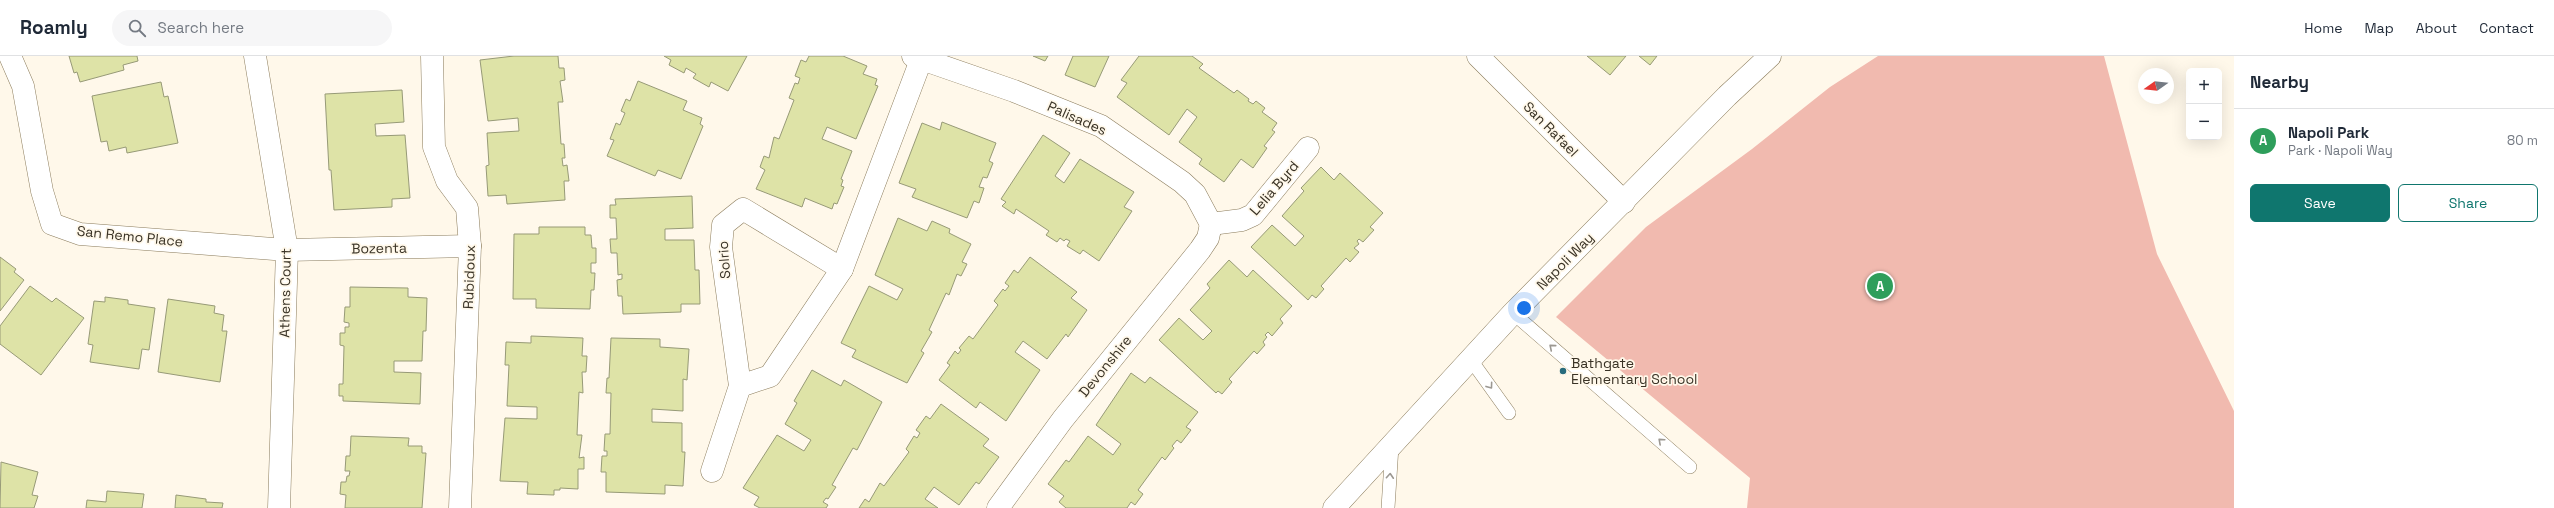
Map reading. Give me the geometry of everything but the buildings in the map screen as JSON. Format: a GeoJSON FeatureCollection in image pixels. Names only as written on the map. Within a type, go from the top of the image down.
{"type":"FeatureCollection","features":[{"type":"Feature","properties":{"kind":"street","name":"San Remo Place"},"geometry":{"type":"LineString","coordinates":[[10,56],[23,86],[42,191],[52,224],[80,234],[287,250]]}},
{"type":"Feature","properties":{"kind":"street","name":"Athens Court"},"geometry":{"type":"LineString","coordinates":[[255,56],[287,250],[279,508]]}},
{"type":"Feature","properties":{"kind":"street","name":"Rubidoux"},"geometry":{"type":"LineString","coordinates":[[432,56],[434,147],[447,181],[467,208],[470,246],[460,508]]}},
{"type":"Feature","properties":{"kind":"street","name":"San Rafael"},"geometry":{"type":"LineString","coordinates":[[1478,56],[1624,202]]}},
{"type":"Feature","properties":{"kind":"street","name":"Napoli Way"},"geometry":{"type":"LineString","coordinates":[[1334,508],[1513,313],[1727,96],[1770,56]]}},
{"type":"Feature","properties":{"kind":"street","name":"Palisades"},"geometry":{"type":"LineString","coordinates":[[917,58],[1014,91],[1101,126],[1182,182],[1195,194],[1211,224]]}},
{"type":"Feature","properties":{"kind":"street"},"geometry":{"type":"LineString","coordinates":[[740,386],[770,376],[842,269],[917,58]]}},
{"type":"Feature","properties":{"kind":"street","name":"Lelia Byrd"},"geometry":{"type":"LineString","coordinates":[[1211,224],[1242,220],[1253,215],[1308,148]]}},
{"type":"Feature","properties":{"kind":"street","name":"Solrio"},"geometry":{"type":"LineString","coordinates":[[712,471],[740,386],[721,247],[723,225],[743,209],[842,269]]}},
{"type":"Feature","properties":{"kind":"street","name":"Devonshire"},"geometry":{"type":"LineString","coordinates":[[998,508],[1063,419],[1200,250],[1208,238],[1211,224]]}},
{"type":"Feature","properties":{"kind":"street","name":"Bozenta"},"geometry":{"type":"LineString","coordinates":[[287,250],[470,246]]}},
{"type":"Feature","properties":{"kind":"lane"},"geometry":{"type":"LineString","coordinates":[[1513,313],[1690,468]]}},
{"type":"Feature","properties":{"kind":"lane"},"geometry":{"type":"LineString","coordinates":[[1471,360],[1509,413]]}},
{"type":"Feature","properties":{"kind":"lane"},"geometry":{"type":"LineString","coordinates":[[1388,508],[1392,445]]}},
{"type":"Feature","properties":{"kind":"shaded area"},"geometry":{"type":"Polygon","coordinates":[[[1878,56],[2104,56],[2157,254],[2234,411],[2234,508],[1747,508],[1750,478],[1556,317],[1646,227],[1752,149],[1830,87],[1878,56]]]}},
{"type":"Feature","properties":{"kind":"place","name":"Napoli Park"},"geometry":{"type":"Point","coordinates":[1880,286]}},
{"type":"Feature","properties":{"kind":"place","name":"Bathgate Elementary School"},"geometry":{"type":"Point","coordinates":[1563,371]}}]}
